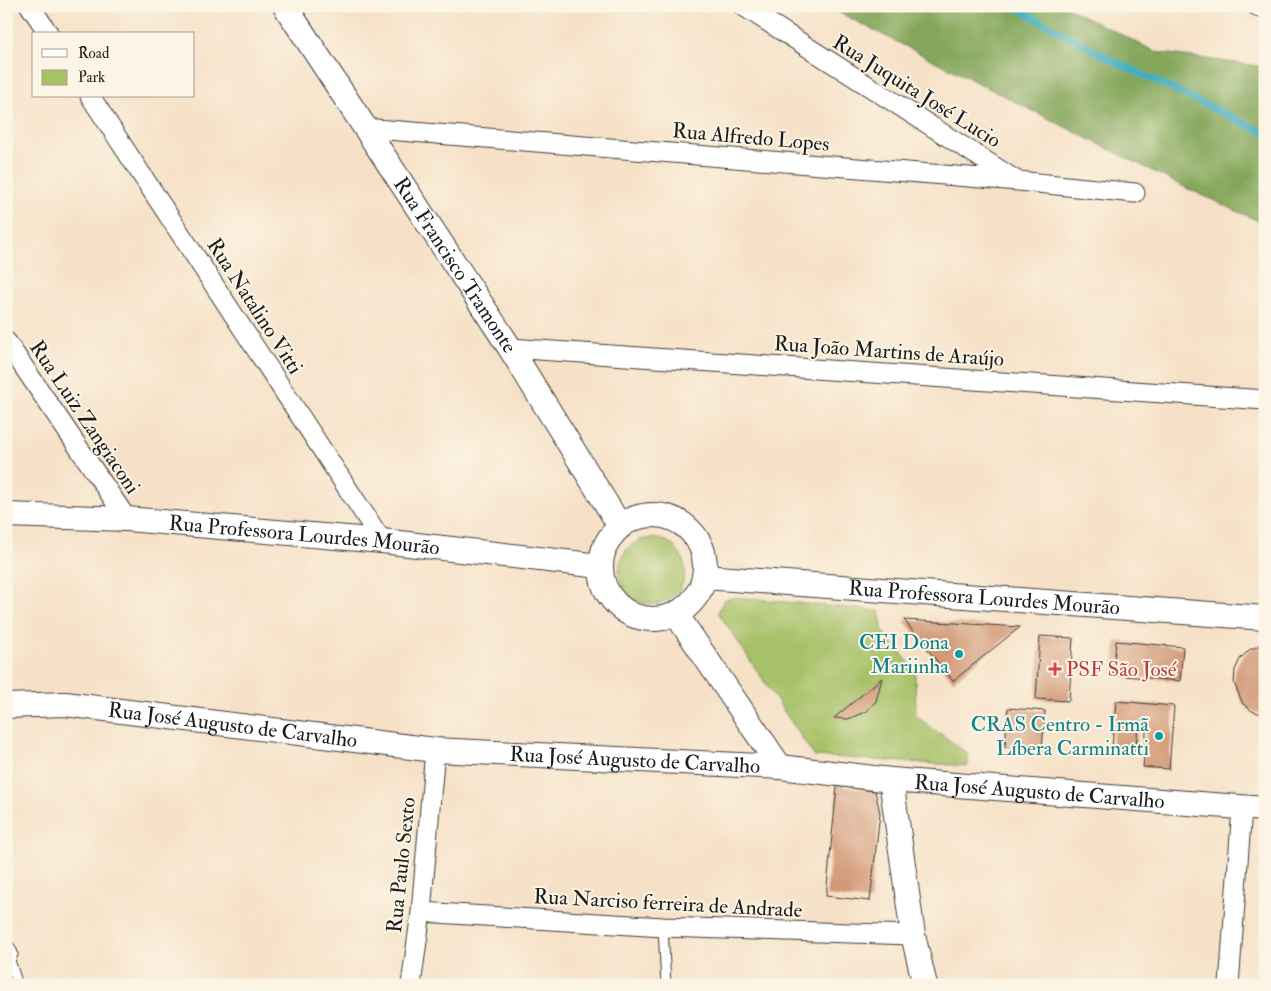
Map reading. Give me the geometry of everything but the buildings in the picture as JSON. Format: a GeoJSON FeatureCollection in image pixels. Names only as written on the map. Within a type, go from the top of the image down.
{"type":"FeatureCollection","features":[{"type":"Feature","properties":{"kind":"street"},"geometry":{"type":"LineString","coordinates":[[30,6],[47,32]]}},
{"type":"Feature","properties":{"kind":"street","name":"Rua Francisco Tramonte"},"geometry":{"type":"LineString","coordinates":[[285,6],[363,128],[510,348],[620,526]]}},
{"type":"Feature","properties":{"kind":"street","name":"Rua Juquita José Lucio"},"geometry":{"type":"LineString","coordinates":[[743,6],[1018,181]]}},
{"type":"Feature","properties":{"kind":"street"},"geometry":{"type":"LineString","coordinates":[[1257,6],[1265,9]]}},
{"type":"Feature","properties":{"kind":"street","name":"Rua Natalino Vitti"},"geometry":{"type":"LineString","coordinates":[[91,98],[382,541]]}},
{"type":"Feature","properties":{"kind":"street","name":"Rua Alfredo Lopes"},"geometry":{"type":"LineString","coordinates":[[363,128],[1018,181],[1135,193]]}},
{"type":"Feature","properties":{"kind":"street","name":"Rua Luiz Zangiaconi"},"geometry":{"type":"LineString","coordinates":[[6,341],[127,519]]}},
{"type":"Feature","properties":{"kind":"street","name":"Rua João Martins de Araújo"},"geometry":{"type":"LineString","coordinates":[[510,348],[1265,400]]}},
{"type":"Feature","properties":{"kind":"street","name":"Rua Professora Lourdes Mourão"},"geometry":{"type":"LineString","coordinates":[[6,515],[127,519],[382,541],[600,566]]}},
{"type":"Feature","properties":{"kind":"street"},"geometry":{"type":"LineString","coordinates":[[654,515],[672,519],[687,528],[698,542],[704,559],[704,577],[698,592],[689,605],[676,614],[659,620],[641,618],[625,612],[612,600],[603,584],[600,566],[603,551],[610,537],[620,526],[636,518],[654,515]]}},
{"type":"Feature","properties":{"kind":"street","name":"Rua Professora Lourdes Mourão"},"geometry":{"type":"LineString","coordinates":[[704,577],[1265,618]]}},
{"type":"Feature","properties":{"kind":"street"},"geometry":{"type":"LineString","coordinates":[[676,614],[780,767]]}},
{"type":"Feature","properties":{"kind":"street","name":"Rua José Augusto de Carvalho"},"geometry":{"type":"LineString","coordinates":[[6,706],[65,704],[435,750],[780,767],[891,780],[1254,809]]}},
{"type":"Feature","properties":{"kind":"street","name":"Rua Paulo Sexto"},"geometry":{"type":"LineString","coordinates":[[410,985],[421,912],[435,750]]}},
{"type":"Feature","properties":{"kind":"street"},"geometry":{"type":"LineString","coordinates":[[891,780],[913,934],[925,985]]}},
{"type":"Feature","properties":{"kind":"street"},"geometry":{"type":"LineString","coordinates":[[1229,985],[1254,809]]}},
{"type":"Feature","properties":{"kind":"street","name":"Rua Narciso ferreira de Andrade"},"geometry":{"type":"LineString","coordinates":[[421,912],[664,927],[913,934]]}},
{"type":"Feature","properties":{"kind":"lane"},"geometry":{"type":"LineString","coordinates":[[664,927],[666,985]]}},
{"type":"Feature","properties":{"kind":"lane"},"geometry":{"type":"LineString","coordinates":[[6,974],[7,952]]}},
{"type":"Feature","properties":{"kind":"lane"},"geometry":{"type":"LineString","coordinates":[[7,952],[18,985]]}},
{"type":"Feature","properties":{"kind":"green space"},"geometry":{"type":"Polygon","coordinates":[[[826,6],[1064,6],[1156,52],[1265,67],[1265,224],[1184,187],[826,6]]]}},
{"type":"Feature","properties":{"kind":"green space"},"geometry":{"type":"Polygon","coordinates":[[[645,538],[659,538],[671,543],[680,552],[685,564],[683,584],[676,595],[659,604],[645,604],[633,599],[624,590],[619,578],[619,564],[624,552],[633,543],[645,538]]]}},
{"type":"Feature","properties":{"kind":"green space"},"geometry":{"type":"Polygon","coordinates":[[[735,597],[879,611],[883,632],[915,670],[916,716],[968,754],[968,766],[814,756],[718,612],[724,600],[735,597]]]}},
{"type":"Feature","properties":{"kind":"waterway"},"geometry":{"type":"LineString","coordinates":[[1013,6],[1116,62],[1265,133]]}},
{"type":"Feature","properties":{"kind":"place","name":"CEI Dona Mariinha"},"geometry":{"type":"Point","coordinates":[959,654]}},
{"type":"Feature","properties":{"kind":"place","name":"PSF São José"},"geometry":{"type":"Point","coordinates":[1055,669]}},
{"type":"Feature","properties":{"kind":"place","name":"CRAS Centro - Irmã Líbera Carminatti"},"geometry":{"type":"Point","coordinates":[1159,736]}}]}
